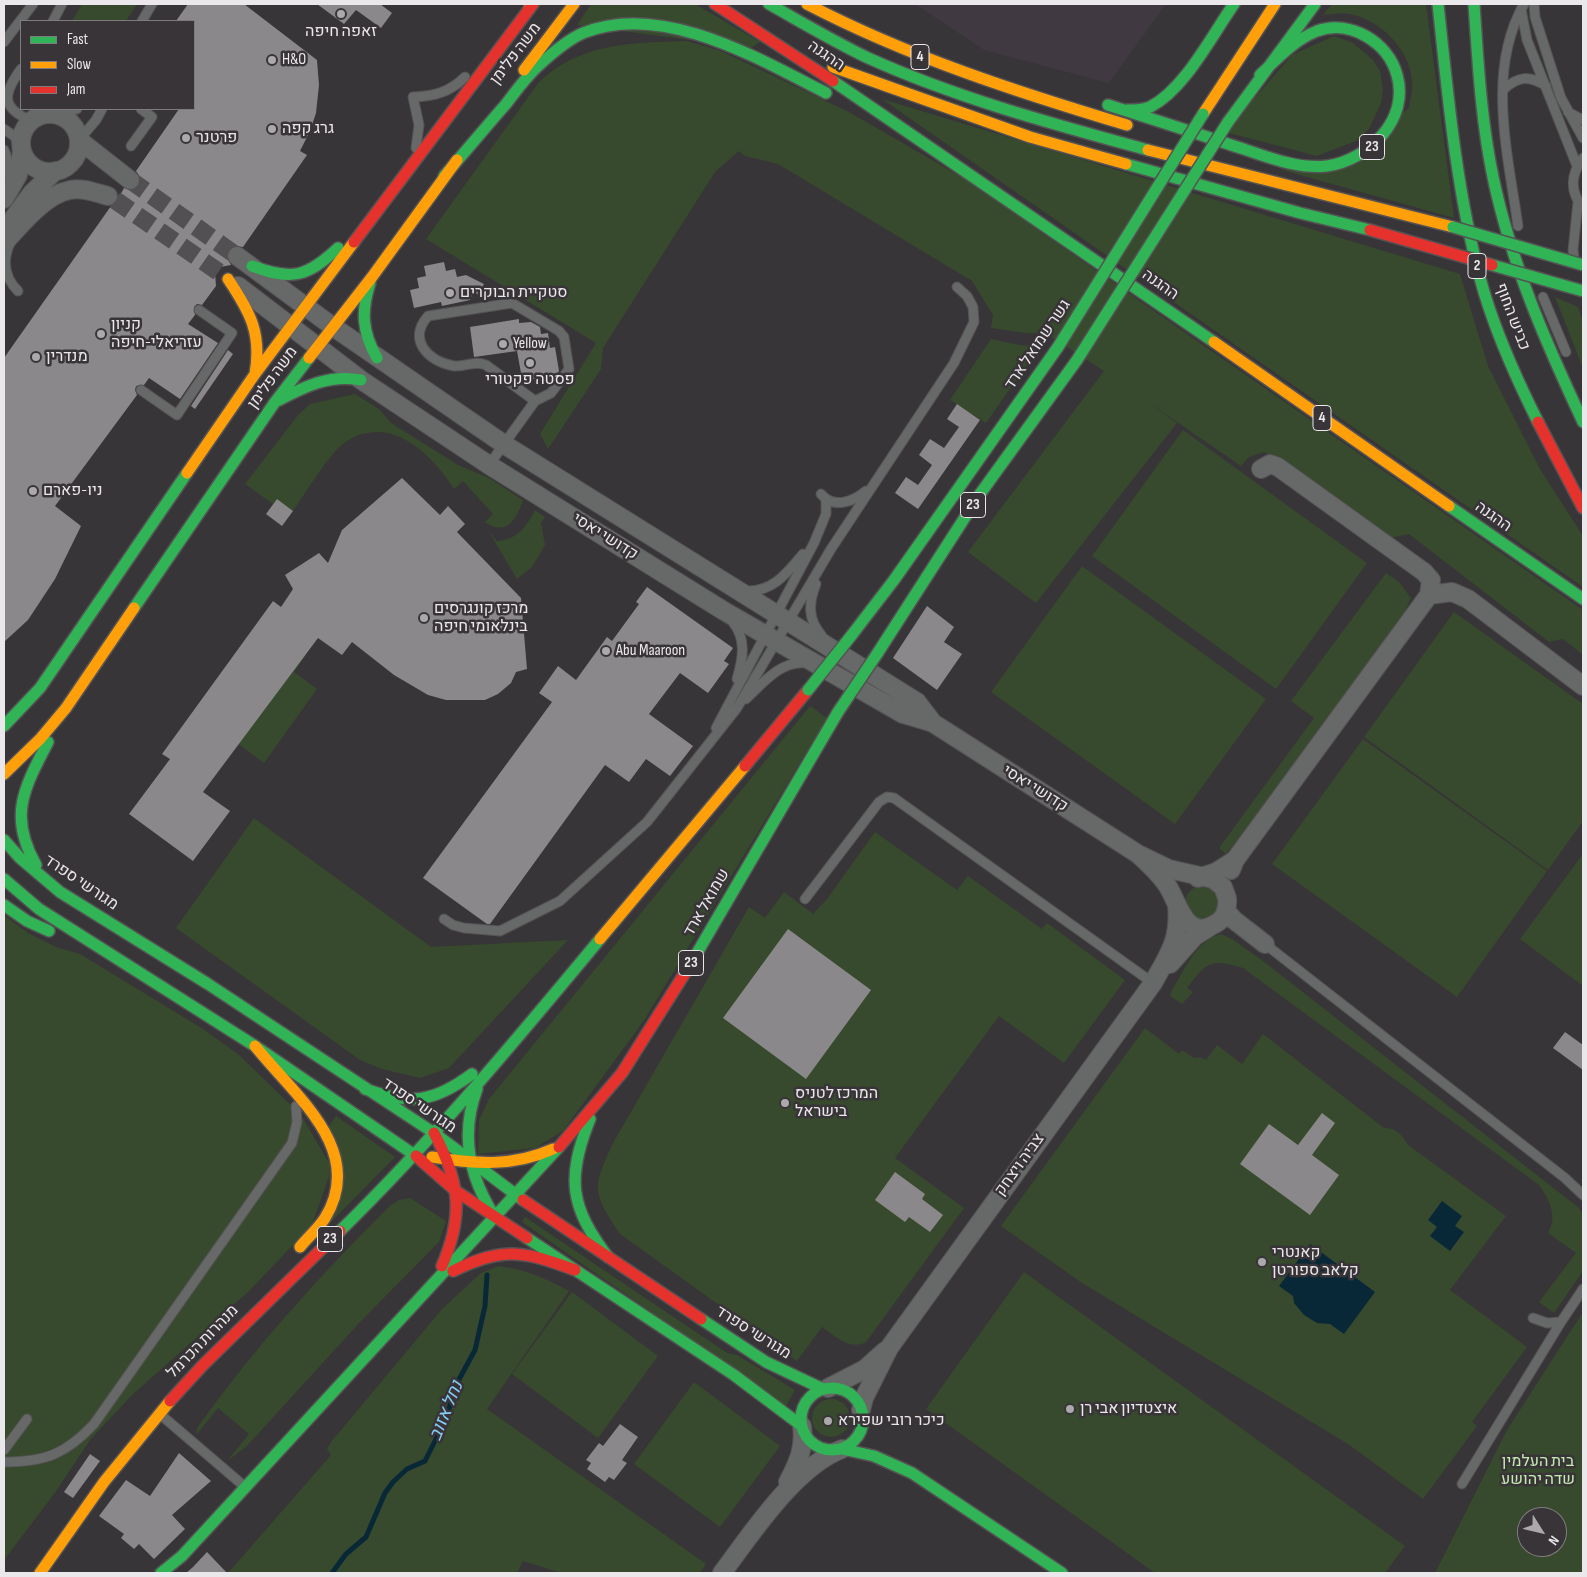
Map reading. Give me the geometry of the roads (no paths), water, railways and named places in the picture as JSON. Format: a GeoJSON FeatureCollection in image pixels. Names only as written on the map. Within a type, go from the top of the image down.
{"type":"FeatureCollection","features":[{"type":"Feature","properties":{"kind":"main road","name":"משה פלימן"},"geometry":{"type":"LineString","coordinates":[[4,774],[40,739],[66,708],[275,402],[316,346],[372,277],[444,176],[574,4]]}},
{"type":"Feature","properties":{"kind":"main road","name":"ההגנה"},"geometry":{"type":"LineString","coordinates":[[715,4],[775,41],[919,138],[1583,600]]}},
{"type":"Feature","properties":{"kind":"main road"},"geometry":{"type":"LineString","coordinates":[[769,4],[838,43],[871,59],[944,88],[1024,115],[1149,151],[1453,227]]}},
{"type":"Feature","properties":{"kind":"main road","name":"4"},"geometry":{"type":"LineString","coordinates":[[807,4],[836,20],[932,62],[1038,98],[1142,130]]}},
{"type":"Feature","properties":{"kind":"main road"},"geometry":{"type":"LineString","coordinates":[[1127,110],[1149,108],[1164,98],[1181,78],[1234,4]]}},
{"type":"Feature","properties":{"kind":"main road","name":"גשר שמואל ארד"},"geometry":{"type":"LineString","coordinates":[[528,1022],[580,964],[808,690],[899,572],[1058,348],[1203,114],[1275,4]]}},
{"type":"Feature","properties":{"kind":"main road"},"geometry":{"type":"LineString","coordinates":[[1260,75],[1315,4]]}},
{"type":"Feature","properties":{"kind":"main road","name":"כביש החוף"},"geometry":{"type":"LineString","coordinates":[[1438,4],[1447,90],[1464,211],[1480,280],[1494,322],[1527,400],[1583,508]]}},
{"type":"Feature","properties":{"kind":"main road","name":"כביש החוף"},"geometry":{"type":"LineString","coordinates":[[1474,4],[1482,92],[1497,198],[1532,306],[1583,422]]}},
{"type":"Feature","properties":{"kind":"main road","name":"משה פלימן"},"geometry":{"type":"LineString","coordinates":[[4,726],[40,688],[255,374],[411,168],[531,5]]}},
{"type":"Feature","properties":{"kind":"main road"},"geometry":{"type":"LineString","coordinates":[[444,176],[536,68],[584,33],[637,22],[670,25],[696,33],[762,61],[919,138]]}},
{"type":"Feature","properties":{"kind":"main road","name":"23"},"geometry":{"type":"LineString","coordinates":[[1038,98],[1092,101],[1127,110],[1282,161],[1300,165],[1328,166],[1369,150],[1383,137],[1390,124],[1399,93],[1398,74],[1392,59],[1374,41],[1362,33],[1349,28],[1318,30],[1303,37],[1260,75]]}},
{"type":"Feature","properties":{"kind":"main road"},"geometry":{"type":"LineString","coordinates":[[775,41],[881,86],[1030,137],[1300,213],[1370,230],[1583,291]]}},
{"type":"Feature","properties":{"kind":"main road","name":"שמואל ארד"},"geometry":{"type":"LineString","coordinates":[[517,1194],[595,1107],[622,1073],[668,1002],[838,712],[980,494],[1077,360],[1228,122],[1260,75]]}},
{"type":"Feature","properties":{"kind":"main road"},"geometry":{"type":"LineString","coordinates":[[1170,139],[1217,154]]}},
{"type":"Feature","properties":{"kind":"main road"},"geometry":{"type":"LineString","coordinates":[[1246,162],[1453,227],[1583,265]]}},
{"type":"Feature","properties":{"kind":"main road"},"geometry":{"type":"LineString","coordinates":[[252,266],[277,276],[303,274],[314,270],[380,209]]}},
{"type":"Feature","properties":{"kind":"main road"},"geometry":{"type":"LineString","coordinates":[[226,277],[252,317],[258,334],[259,349],[255,374]]}},
{"type":"Feature","properties":{"kind":"main road"},"geometry":{"type":"LineString","coordinates":[[372,277],[364,302],[363,329],[368,344],[377,358]]}},
{"type":"Feature","properties":{"kind":"main road"},"geometry":{"type":"LineString","coordinates":[[275,402],[308,386],[335,377],[350,377],[361,380]]}},
{"type":"Feature","properties":{"kind":"main road"},"geometry":{"type":"LineString","coordinates":[[59,891],[28,854],[19,820],[22,796],[32,771],[66,708]]}},
{"type":"Feature","properties":{"kind":"main road","name":"מגורשי ספרד"},"geometry":{"type":"LineString","coordinates":[[4,840],[35,874],[59,891],[177,964],[434,1133],[472,1163],[608,1257],[766,1362],[798,1380],[826,1388]]}},
{"type":"Feature","properties":{"kind":"main road"},"geometry":{"type":"LineString","coordinates":[[4,879],[39,909],[254,1046],[414,1154],[456,1191],[734,1375],[802,1426],[813,1444],[822,1448],[842,1448],[874,1456],[912,1473],[1062,1573]]}},
{"type":"Feature","properties":{"kind":"main road"},"geometry":{"type":"LineString","coordinates":[[4,905],[46,930],[83,936]]}},
{"type":"Feature","properties":{"kind":"main road"},"geometry":{"type":"LineString","coordinates":[[365,1089],[402,1100],[435,1098],[462,1082],[528,1022]]}},
{"type":"Feature","properties":{"kind":"main road","name":"23"},"geometry":{"type":"LineString","coordinates":[[414,1154],[482,1078],[528,1022]]}},
{"type":"Feature","properties":{"kind":"main road"},"geometry":{"type":"LineString","coordinates":[[254,1046],[320,1122],[330,1137],[336,1154],[338,1177],[336,1190],[325,1217],[294,1254]]}},
{"type":"Feature","properties":{"kind":"main road"},"geometry":{"type":"LineString","coordinates":[[482,1078],[471,1101],[468,1117],[472,1163],[482,1196],[495,1217]]}},
{"type":"Feature","properties":{"kind":"main road"},"geometry":{"type":"LineString","coordinates":[[595,1107],[584,1133],[578,1154],[576,1204],[588,1230],[608,1257]]}},
{"type":"Feature","properties":{"kind":"main road"},"geometry":{"type":"LineString","coordinates":[[434,1133],[448,1160],[459,1206],[454,1240],[434,1281]]}},
{"type":"Feature","properties":{"kind":"main road"},"geometry":{"type":"LineString","coordinates":[[414,1154],[472,1163],[503,1165],[523,1162],[559,1146]]}},
{"type":"Feature","properties":{"kind":"main road","name":"מנהרות הכרמל"},"geometry":{"type":"LineString","coordinates":[[46,1569],[104,1482],[159,1413],[245,1322],[391,1180],[414,1154]]}},
{"type":"Feature","properties":{"kind":"main road","name":"23"},"geometry":{"type":"LineString","coordinates":[[161,1573],[182,1556],[246,1488],[434,1281],[517,1194]]}},
{"type":"Feature","properties":{"kind":"main road"},"geometry":{"type":"LineString","coordinates":[[434,1281],[473,1260],[506,1251],[534,1255],[575,1270]]}},
{"type":"Feature","properties":{"kind":"main road"},"geometry":{"type":"LineString","coordinates":[[245,1322],[272,1280]]}},
{"type":"Feature","properties":{"kind":"main road"},"geometry":{"type":"LineString","coordinates":[[802,1426],[803,1410],[807,1401],[826,1388],[844,1391],[853,1396],[871,1431]]}},
{"type":"Feature","properties":{"kind":"main road"},"geometry":{"type":"LineString","coordinates":[[842,1448],[858,1437],[861,1428],[862,1412]]}},
{"type":"Feature","properties":{"kind":"main road"},"geometry":{"type":"LineString","coordinates":[[887,1449],[912,1473]]}},
{"type":"Feature","properties":{"kind":"street"},"geometry":{"type":"LineString","coordinates":[[4,199],[18,175],[23,134],[32,121],[48,115],[57,115],[72,124],[79,140],[130,180]]}},
{"type":"Feature","properties":{"kind":"street"},"geometry":{"type":"LineString","coordinates":[[8,235],[32,193],[76,156],[79,140]]}},
{"type":"Feature","properties":{"kind":"street"},"geometry":{"type":"LineString","coordinates":[[8,235],[58,194],[71,189],[84,189],[111,198],[60,170],[47,172],[32,165],[22,151]]}},
{"type":"Feature","properties":{"kind":"street","name":"קדושי יאסי"},"geometry":{"type":"LineString","coordinates":[[237,256],[377,358],[505,445],[781,619],[917,702],[933,723]]}},
{"type":"Feature","properties":{"kind":"street","name":"קדושי יאסי"},"geometry":{"type":"LineString","coordinates":[[226,277],[361,380],[489,465],[724,611],[903,714],[933,723],[1138,854],[1168,868],[1200,877]]}},
{"type":"Feature","properties":{"kind":"street"},"geometry":{"type":"LineString","coordinates":[[1235,860],[1216,872],[1192,880],[1182,887],[1177,907],[1186,921],[1194,927],[1212,926],[1218,923],[1227,905],[1230,872],[1235,860],[1429,595],[1430,580],[1424,572],[1278,467],[1270,464],[1261,469]]}},
{"type":"Feature","properties":{"kind":"street"},"geometry":{"type":"LineString","coordinates":[[1429,595],[1452,592],[1468,599],[1583,686]]}},
{"type":"Feature","properties":{"kind":"street","name":"קדושי יאסי"},"geometry":{"type":"LineString","coordinates":[[1138,854],[1162,878],[1174,895],[1177,907]]}},
{"type":"Feature","properties":{"kind":"street"},"geometry":{"type":"LineString","coordinates":[[1200,877],[1218,883],[1234,920],[1264,944]]}},
{"type":"Feature","properties":{"kind":"street","name":"צביה ויצחק"},"geometry":{"type":"LineString","coordinates":[[1153,983],[1176,937],[1179,925],[1177,907]]}},
{"type":"Feature","properties":{"kind":"street","name":"צביה ויצחק"},"geometry":{"type":"LineString","coordinates":[[862,1412],[864,1398],[889,1348],[1153,983],[1195,936],[1212,926]]}},
{"type":"Feature","properties":{"kind":"street","name":"צביה ויצחק"},"geometry":{"type":"LineString","coordinates":[[826,1388],[865,1369],[889,1348]]}},
{"type":"Feature","properties":{"kind":"street"},"geometry":{"type":"LineString","coordinates":[[780,1498],[800,1459],[804,1441],[802,1426]]}},
{"type":"Feature","properties":{"kind":"street"},"geometry":{"type":"LineString","coordinates":[[722,1573],[780,1498],[821,1458],[842,1448]]}},
{"type":"Feature","properties":{"kind":"lane"},"geometry":{"type":"LineString","coordinates":[[21,20],[33,4]]}},
{"type":"Feature","properties":{"kind":"lane"},"geometry":{"type":"LineString","coordinates":[[54,20],[62,4]]}},
{"type":"Feature","properties":{"kind":"lane"},"geometry":{"type":"LineString","coordinates":[[143,20],[152,4]]}},
{"type":"Feature","properties":{"kind":"lane"},"geometry":{"type":"LineString","coordinates":[[1534,4],[1535,17],[1550,66],[1568,111],[1583,138]]}},
{"type":"Feature","properties":{"kind":"lane"},"geometry":{"type":"LineString","coordinates":[[1521,6],[1527,40],[1580,162],[1572,186],[1580,205],[1573,250],[1583,301]]}},
{"type":"Feature","properties":{"kind":"lane"},"geometry":{"type":"LineString","coordinates":[[1521,6],[1508,40],[1503,90],[1503,115],[1518,227],[1569,360]]}},
{"type":"Feature","properties":{"kind":"lane"},"geometry":{"type":"LineString","coordinates":[[4,42],[20,21]]}},
{"type":"Feature","properties":{"kind":"lane"},"geometry":{"type":"LineString","coordinates":[[411,168],[419,125],[414,97],[442,93],[456,86],[498,50]]}},
{"type":"Feature","properties":{"kind":"lane"},"geometry":{"type":"LineString","coordinates":[[20,70],[10,84],[7,95],[8,106],[15,113],[32,121]]}},
{"type":"Feature","properties":{"kind":"lane"},"geometry":{"type":"LineString","coordinates":[[1503,90],[1514,80],[1526,77],[1536,79],[1546,86]]}},
{"type":"Feature","properties":{"kind":"lane"},"geometry":{"type":"LineString","coordinates":[[57,115],[74,110]]}},
{"type":"Feature","properties":{"kind":"lane"},"geometry":{"type":"LineString","coordinates":[[79,140],[96,120],[101,110]]}},
{"type":"Feature","properties":{"kind":"lane"},"geometry":{"type":"LineString","coordinates":[[131,146],[152,117],[142,110]]}},
{"type":"Feature","properties":{"kind":"lane"},"geometry":{"type":"LineString","coordinates":[[1568,111],[1583,120]]}},
{"type":"Feature","properties":{"kind":"lane"},"geometry":{"type":"LineString","coordinates":[[4,129],[14,136],[22,151]]}},
{"type":"Feature","properties":{"kind":"lane"},"geometry":{"type":"LineString","coordinates":[[4,150],[8,157],[7,178],[4,184]]}},
{"type":"Feature","properties":{"kind":"lane"},"geometry":{"type":"LineString","coordinates":[[4,289],[18,291],[11,284],[5,266],[8,235]]}},
{"type":"Feature","properties":{"kind":"lane"},"geometry":{"type":"LineString","coordinates":[[728,703],[771,638],[781,619],[831,550],[874,485],[954,363],[968,338],[974,322],[973,307],[967,296],[957,287]]}},
{"type":"Feature","properties":{"kind":"lane"},"geometry":{"type":"LineString","coordinates":[[489,465],[535,401],[551,392],[568,369],[564,337],[559,331],[512,303],[428,316],[419,329],[419,338],[422,347],[428,352],[447,364],[457,366],[481,363],[486,365],[535,401]]}},
{"type":"Feature","properties":{"kind":"lane"},"geometry":{"type":"LineString","coordinates":[[141,390],[177,414],[232,333],[198,310]]}},
{"type":"Feature","properties":{"kind":"lane"},"geometry":{"type":"LineString","coordinates":[[737,708],[781,619],[826,514],[823,497],[836,503],[857,498],[874,485]]}},
{"type":"Feature","properties":{"kind":"lane"},"geometry":{"type":"LineString","coordinates":[[737,591],[755,592],[774,584],[814,543]]}},
{"type":"Feature","properties":{"kind":"lane"},"geometry":{"type":"LineString","coordinates":[[831,550],[814,589],[809,610],[816,628],[839,653]]}},
{"type":"Feature","properties":{"kind":"lane"},"geometry":{"type":"LineString","coordinates":[[711,740],[728,703],[742,662],[742,643],[737,626],[724,611]]}},
{"type":"Feature","properties":{"kind":"lane"},"geometry":{"type":"LineString","coordinates":[[444,919],[453,926],[500,931],[560,901],[647,822],[737,708],[770,677],[790,663],[820,665]]}},
{"type":"Feature","properties":{"kind":"lane"},"geometry":{"type":"LineString","coordinates":[[806,899],[879,802],[887,797],[894,798],[1153,983]]}},
{"type":"Feature","properties":{"kind":"lane"},"geometry":{"type":"LineString","coordinates":[[1264,944],[1565,1178],[1583,1195]]}},
{"type":"Feature","properties":{"kind":"lane"},"geometry":{"type":"LineString","coordinates":[[4,1462],[25,1462],[48,1458],[66,1450],[94,1424],[292,1143],[297,1122],[293,1091]]}},
{"type":"Feature","properties":{"kind":"lane"},"geometry":{"type":"LineString","coordinates":[[1462,1484],[1583,1288]]}},
{"type":"Feature","properties":{"kind":"lane"},"geometry":{"type":"LineString","coordinates":[[1533,1318],[1546,1323],[1561,1322]]}},
{"type":"Feature","properties":{"kind":"lane"},"geometry":{"type":"LineString","coordinates":[[159,1413],[246,1488]]}},
{"type":"Feature","properties":{"kind":"lane"},"geometry":{"type":"LineString","coordinates":[[4,1450],[27,1419]]}},
{"type":"Feature","properties":{"kind":"water"},"geometry":{"type":"Polygon","coordinates":[[[1442,1201],[1462,1216],[1455,1226],[1464,1232],[1450,1251],[1430,1236],[1437,1227],[1428,1220],[1442,1201]]]}},
{"type":"Feature","properties":{"kind":"water"},"geometry":{"type":"Polygon","coordinates":[[[1310,1244],[1375,1292],[1344,1334],[1330,1324],[1317,1323],[1304,1315],[1294,1303],[1293,1296],[1279,1286],[1310,1244]]]}},
{"type":"Feature","properties":{"kind":"waterway","name":"נחל אזוב"},"geometry":{"type":"LineString","coordinates":[[332,1573],[346,1554],[366,1537],[385,1493],[393,1482],[407,1469],[425,1461],[446,1419],[456,1385],[475,1350],[485,1306],[487,1275]]}},
{"type":"Feature","properties":{"kind":"tunnel"},"geometry":{"type":"LineString","coordinates":[[130,180],[237,256]]}},
{"type":"Feature","properties":{"kind":"tunnel"},"geometry":{"type":"LineString","coordinates":[[115,200],[223,275]]}},
{"type":"Feature","properties":{"kind":"place","name":"זאפה חיפה"},"geometry":{"type":"Point","coordinates":[341,14]}},
{"type":"Feature","properties":{"kind":"place","name":"H&O"},"geometry":{"type":"Point","coordinates":[272,60]}},
{"type":"Feature","properties":{"kind":"place","name":"גרג קפה"},"geometry":{"type":"Point","coordinates":[272,129]}},
{"type":"Feature","properties":{"kind":"place","name":"פרטנר"},"geometry":{"type":"Point","coordinates":[186,138]}},
{"type":"Feature","properties":{"kind":"place","name":"סטקיית הבוקרים"},"geometry":{"type":"Point","coordinates":[450,293]}},
{"type":"Feature","properties":{"kind":"place","name":"קניון עזריאלי-חיפה"},"geometry":{"type":"Point","coordinates":[101,334]}},
{"type":"Feature","properties":{"kind":"place","name":"Yellow"},"geometry":{"type":"Point","coordinates":[503,344]}},
{"type":"Feature","properties":{"kind":"place","name":"מנדרין"},"geometry":{"type":"Point","coordinates":[36,357]}},
{"type":"Feature","properties":{"kind":"place","name":"פסטה פקטורי"},"geometry":{"type":"Point","coordinates":[530,363]}},
{"type":"Feature","properties":{"kind":"place","name":"ניו-פארם"},"geometry":{"type":"Point","coordinates":[33,491]}},
{"type":"Feature","properties":{"kind":"place","name":"מרכז קונגרסים בינלאומי חיפה"},"geometry":{"type":"Point","coordinates":[424,618]}},
{"type":"Feature","properties":{"kind":"place","name":"Abu Maaroon"},"geometry":{"type":"Point","coordinates":[606,651]}},
{"type":"Feature","properties":{"kind":"place","name":"המרכז לטניס בישראל"},"geometry":{"type":"Point","coordinates":[785,1103]}},
{"type":"Feature","properties":{"kind":"place","name":"קאנטרי קלאב ספורטן"},"geometry":{"type":"Point","coordinates":[1262,1262]}},
{"type":"Feature","properties":{"kind":"place","name":"איצטדיון אבי רן"},"geometry":{"type":"Point","coordinates":[1070,1409]}},
{"type":"Feature","properties":{"kind":"place","name":"כיכר רובי שפירא"},"geometry":{"type":"Point","coordinates":[828,1421]}},
{"type":"Feature","properties":{"kind":"park label","name":"בית העלמין שדה יהושע"},"geometry":{"type":"Point","coordinates":[1538,1471]}}]}
